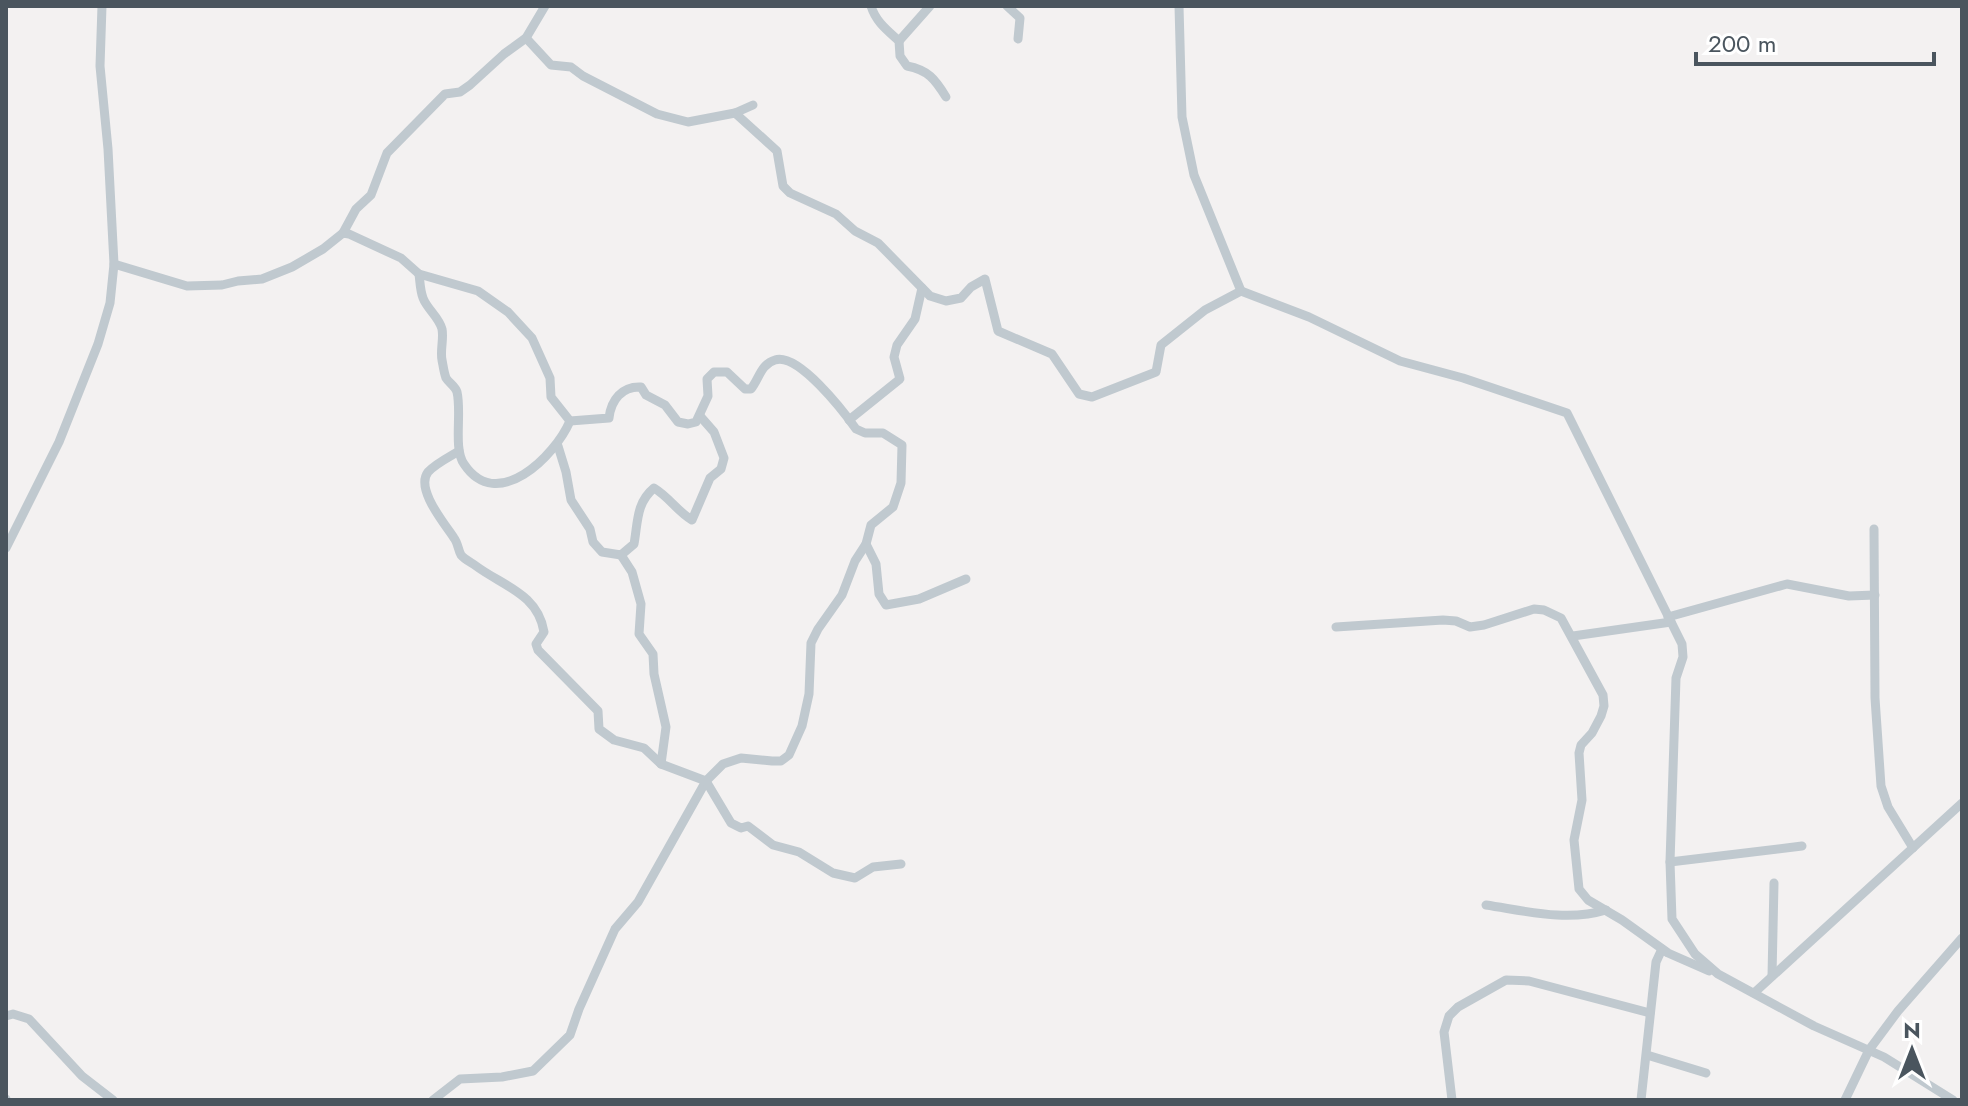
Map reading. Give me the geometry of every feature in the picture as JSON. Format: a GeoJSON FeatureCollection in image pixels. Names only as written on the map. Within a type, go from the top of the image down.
{"type":"FeatureCollection","features":[{"type":"Feature","properties":{"kind":"street"},"geometry":{"type":"LineString","coordinates":[[6,548],[59,442],[98,344],[110,303],[114,264],[100,66],[102,6]]}},
{"type":"Feature","properties":{"kind":"street"},"geometry":{"type":"LineString","coordinates":[[114,264],[187,286],[222,285],[262,279],[292,267],[323,249],[343,233],[356,209],[371,195],[387,153],[407,134],[413,123],[445,94],[460,92],[526,38],[545,6]]}},
{"type":"Feature","properties":{"kind":"street"},"geometry":{"type":"LineString","coordinates":[[871,6],[881,24],[899,41],[900,56],[907,66],[919,68],[933,76],[946,97]]}},
{"type":"Feature","properties":{"kind":"street"},"geometry":{"type":"LineString","coordinates":[[899,41],[930,6]]}},
{"type":"Feature","properties":{"kind":"street"},"geometry":{"type":"LineString","coordinates":[[1007,6],[1020,18],[1018,39]]}},
{"type":"Feature","properties":{"kind":"street"},"geometry":{"type":"LineString","coordinates":[[1179,6],[1182,117],[1194,175],[1241,291],[1309,317],[1400,361],[1463,378],[1567,413],[1682,644],[1683,657],[1676,678],[1670,862],[1672,919],[1695,954],[1718,974]]}},
{"type":"Feature","properties":{"kind":"street"},"geometry":{"type":"LineString","coordinates":[[526,38],[551,65],[571,67],[657,114],[688,122],[735,113],[753,105]]}},
{"type":"Feature","properties":{"kind":"street"},"geometry":{"type":"LineString","coordinates":[[735,113],[777,151],[783,186],[790,193],[836,214],[855,231],[878,243],[930,296],[954,301],[985,279],[998,331],[1052,354],[1079,394],[1092,397],[1156,372],[1161,345],[1205,310],[1241,291]]}},
{"type":"Feature","properties":{"kind":"street"},"geometry":{"type":"LineString","coordinates":[[343,233],[401,258],[419,274],[478,291],[493,299],[522,324],[545,364],[550,378],[551,397],[570,421]]}},
{"type":"Feature","properties":{"kind":"street"},"geometry":{"type":"LineString","coordinates":[[419,274],[423,298],[442,329],[441,358],[446,378],[456,389],[459,451],[464,464],[475,475],[485,481],[508,483],[533,469],[558,446],[570,421]]}},
{"type":"Feature","properties":{"kind":"street"},"geometry":{"type":"LineString","coordinates":[[849,420],[900,379],[894,357],[897,345],[915,319],[922,288]]}},
{"type":"Feature","properties":{"kind":"street"},"geometry":{"type":"LineString","coordinates":[[433,1100],[460,1079],[502,1077],[533,1071],[570,1035],[615,929],[638,902],[706,781],[723,764],[741,758],[781,761],[789,755],[802,726],[809,694],[811,643],[842,595],[855,561],[866,544],[871,525],[893,507],[901,483],[902,445],[883,433],[865,433],[856,429],[804,371],[792,362],[781,359],[766,365],[751,389],[745,389],[727,372],[714,372],[707,379],[708,396],[696,422],[678,422],[665,405],[646,395],[641,387],[633,387],[617,397],[610,407],[609,418],[570,421]]}},
{"type":"Feature","properties":{"kind":"street"},"geometry":{"type":"LineString","coordinates":[[558,446],[571,500],[590,529],[593,542],[602,552],[621,555],[631,550],[634,544],[639,505],[647,494],[654,488],[692,520],[710,478],[721,469],[724,458],[719,442],[700,416]]}},
{"type":"Feature","properties":{"kind":"street"},"geometry":{"type":"LineString","coordinates":[[459,451],[428,472],[424,482],[427,495],[457,541],[461,555],[482,571],[514,587],[538,611],[544,632],[536,644],[538,650],[598,711],[599,729],[614,740],[644,748],[661,764],[706,781],[731,823],[741,828],[748,826],[773,845],[799,852],[833,873],[855,878],[873,867],[901,864]]}},
{"type":"Feature","properties":{"kind":"street"},"geometry":{"type":"LineString","coordinates":[[1874,529],[1875,698],[1881,786],[1888,807],[1913,848]]}},
{"type":"Feature","properties":{"kind":"street"},"geometry":{"type":"LineString","coordinates":[[866,544],[876,564],[879,594],[886,605],[909,603],[966,579]]}},
{"type":"Feature","properties":{"kind":"street"},"geometry":{"type":"LineString","coordinates":[[621,555],[632,572],[641,604],[639,634],[653,654],[654,674],[666,727],[661,764]]}},
{"type":"Feature","properties":{"kind":"street"},"geometry":{"type":"LineString","coordinates":[[1573,636],[1670,619],[1787,584],[1849,596],[1875,595]]}},
{"type":"Feature","properties":{"kind":"street"},"geometry":{"type":"LineString","coordinates":[[1336,627],[1443,620],[1470,627],[1534,609],[1561,618],[1603,695],[1604,706],[1579,753],[1582,800],[1574,840],[1579,889],[1588,900],[1662,949],[1718,974],[1814,1026],[1869,1050],[1953,1100]]}},
{"type":"Feature","properties":{"kind":"street"},"geometry":{"type":"LineString","coordinates":[[1754,993],[1962,803]]}},
{"type":"Feature","properties":{"kind":"street"},"geometry":{"type":"LineString","coordinates":[[1670,862],[1802,846]]}},
{"type":"Feature","properties":{"kind":"street"},"geometry":{"type":"LineString","coordinates":[[1772,976],[1774,883]]}},
{"type":"Feature","properties":{"kind":"street"},"geometry":{"type":"LineString","coordinates":[[1486,905],[1570,917],[1606,910]]}},
{"type":"Feature","properties":{"kind":"street"},"geometry":{"type":"LineString","coordinates":[[1845,1100],[1869,1050],[1898,1011],[1962,938]]}},
{"type":"Feature","properties":{"kind":"street"},"geometry":{"type":"LineString","coordinates":[[1641,1100],[1656,962],[1662,949]]}},
{"type":"Feature","properties":{"kind":"street"},"geometry":{"type":"LineString","coordinates":[[1452,1100],[1444,1032],[1449,1016],[1458,1007],[1506,980],[1529,981],[1650,1013]]}},
{"type":"Feature","properties":{"kind":"street"},"geometry":{"type":"LineString","coordinates":[[6,1016],[13,1014],[29,1019],[82,1076],[113,1100]]}},
{"type":"Feature","properties":{"kind":"street"},"geometry":{"type":"LineString","coordinates":[[1647,1055],[1706,1073]]}}]}
